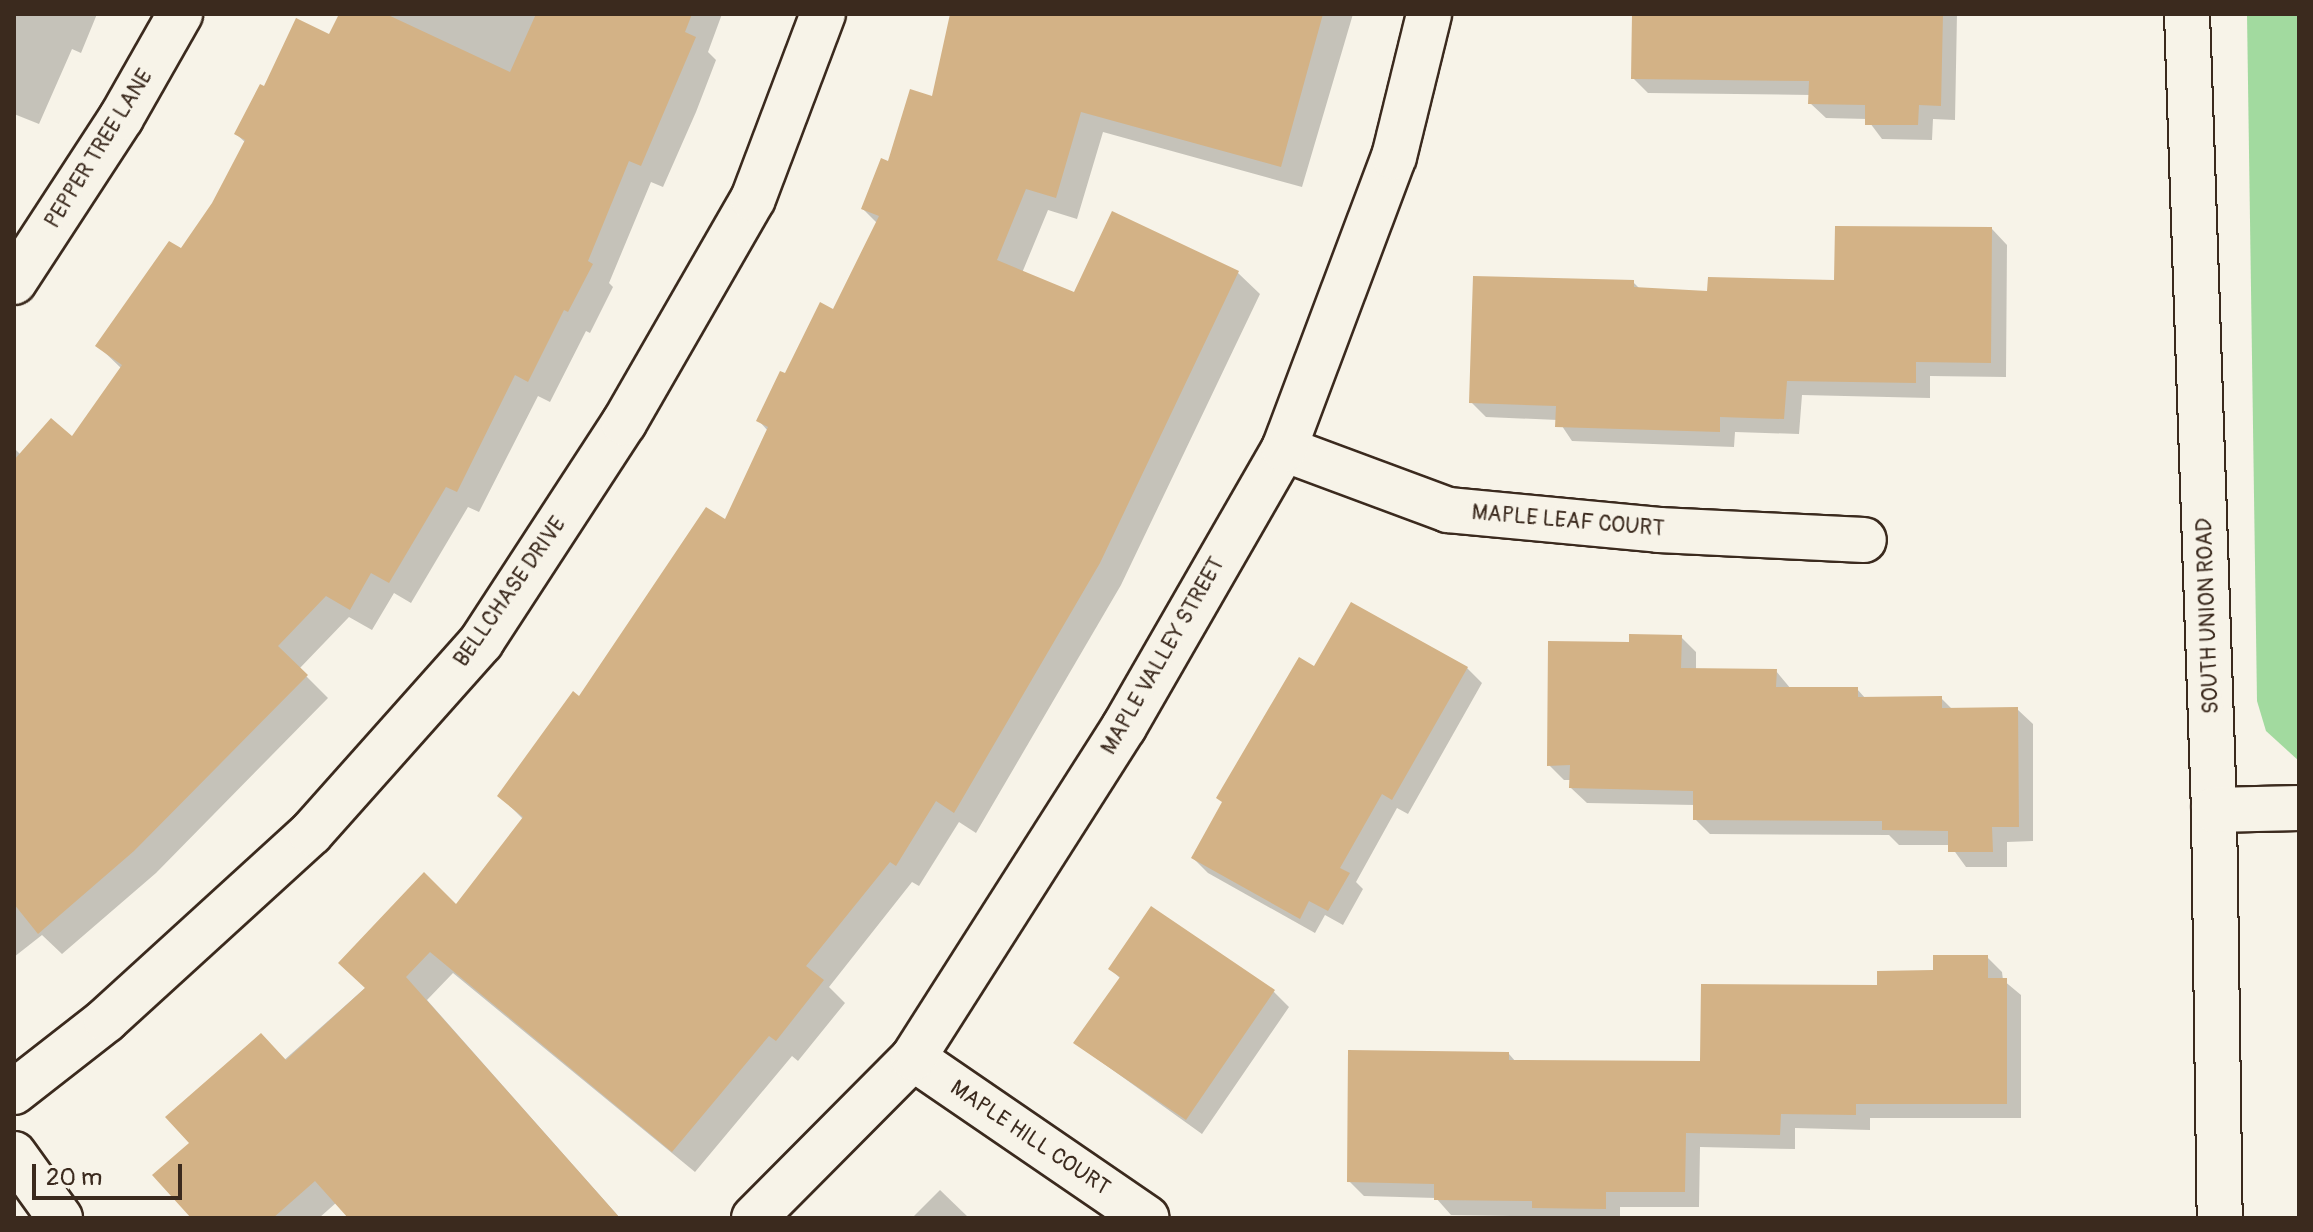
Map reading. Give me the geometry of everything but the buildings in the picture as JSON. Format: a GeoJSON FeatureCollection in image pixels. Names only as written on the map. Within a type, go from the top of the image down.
{"type":"FeatureCollection","features":[{"type":"Feature","properties":{"kind":"street","name":"PEPPER TREE LANE"},"geometry":{"type":"LineString","coordinates":[[14,282],[121,118],[180,14]]}},
{"type":"Feature","properties":{"kind":"street","name":"BELLCHASE DRIVE"},"geometry":{"type":"LineString","coordinates":[[14,1092],[106,1020],[311,833],[481,642],[624,423],[753,199],[823,14]]}},
{"type":"Feature","properties":{"kind":"street","name":"MAPLE VALLEY STREET"},"geometry":{"type":"LineString","coordinates":[[754,1218],[913,1058],[1124,727],[1284,449],[1394,157],[1429,14]]}},
{"type":"Feature","properties":{"kind":"street","name":"SOUTH UNION ROAD"},"geometry":{"type":"LineString","coordinates":[[2187,14],[2214,810],[2220,1218]]}},
{"type":"Feature","properties":{"kind":"street","name":"MAPLE LEAF COURT"},"geometry":{"type":"LineString","coordinates":[[1284,449],[1448,510],[1659,530],[1864,540]]}},
{"type":"Feature","properties":{"kind":"street"},"geometry":{"type":"LineString","coordinates":[[2214,810],[2299,808]]}},
{"type":"Feature","properties":{"kind":"street","name":"MAPLE HILL COURT"},"geometry":{"type":"LineString","coordinates":[[913,1058],[1147,1218]]}},
{"type":"Feature","properties":{"kind":"street"},"geometry":{"type":"LineString","coordinates":[[14,1154],[60,1218]]}},
{"type":"Feature","properties":{"kind":"green space"},"geometry":{"type":"Polygon","coordinates":[[[2247,14],[2299,14],[2299,761],[2266,731],[2257,701],[2247,14]]]}}]}
